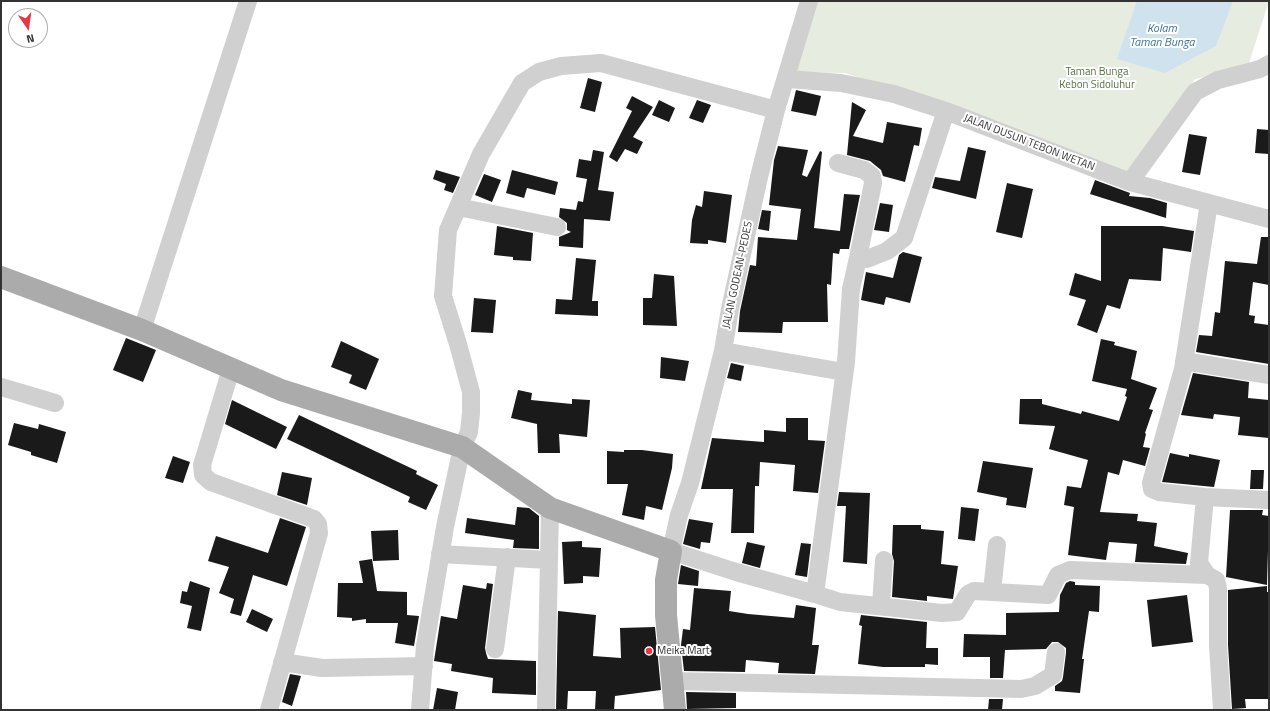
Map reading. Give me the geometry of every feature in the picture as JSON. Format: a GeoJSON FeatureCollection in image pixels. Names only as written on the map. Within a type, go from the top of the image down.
{"type":"FeatureCollection","features":[{"type":"Feature","properties":{"kind":"main road"},"geometry":{"type":"LineString","coordinates":[[1,277],[142,330],[281,390],[462,447],[550,508],[671,551],[666,580],[666,615],[671,681],[675,710]]}},
{"type":"Feature","properties":{"kind":"street"},"geometry":{"type":"LineString","coordinates":[[142,330],[248,1]]}},
{"type":"Feature","properties":{"kind":"street","name":"JALAN GODEAN-PEDES"},"geometry":{"type":"LineString","coordinates":[[671,551],[679,515],[690,482],[723,351],[730,309],[757,185],[776,110],[787,78],[809,1]]}},
{"type":"Feature","properties":{"kind":"street"},"geometry":{"type":"LineString","coordinates":[[420,710],[426,646],[440,554],[462,447],[468,432],[472,413],[471,392],[458,344],[442,296],[448,230],[481,154],[522,83],[539,72],[561,66],[601,63],[776,110]]}},
{"type":"Feature","properties":{"kind":"street"},"geometry":{"type":"LineString","coordinates":[[1130,182],[1195,92],[1218,80],[1260,69],[1269,64]]}},
{"type":"Feature","properties":{"kind":"street","name":"JALAN DUSUN TEBON WETAN"},"geometry":{"type":"LineString","coordinates":[[787,78],[841,83],[894,94],[946,111],[1130,182],[1269,219]]}},
{"type":"Feature","properties":{"kind":"street"},"geometry":{"type":"LineString","coordinates":[[858,258],[867,259],[887,251],[904,238],[946,111]]}},
{"type":"Feature","properties":{"kind":"street"},"geometry":{"type":"LineString","coordinates":[[815,594],[844,372],[851,289],[873,183],[872,176],[864,170],[838,163]]}},
{"type":"Feature","properties":{"kind":"street"},"geometry":{"type":"LineString","coordinates":[[1209,203],[1184,361],[1151,483],[1152,489],[1159,492],[1205,497],[1269,500]]}},
{"type":"Feature","properties":{"kind":"street"},"geometry":{"type":"LineString","coordinates":[[458,207],[558,227]]}},
{"type":"Feature","properties":{"kind":"street"},"geometry":{"type":"LineString","coordinates":[[723,351],[844,372]]}},
{"type":"Feature","properties":{"kind":"street"},"geometry":{"type":"LineString","coordinates":[[1184,361],[1269,375]]}},
{"type":"Feature","properties":{"kind":"street"},"geometry":{"type":"LineString","coordinates":[[232,369],[202,465],[203,475],[211,482],[314,518],[318,524],[319,533],[269,710]]}},
{"type":"Feature","properties":{"kind":"street"},"geometry":{"type":"LineString","coordinates":[[1,387],[54,403]]}},
{"type":"Feature","properties":{"kind":"street"},"geometry":{"type":"LineString","coordinates":[[1205,497],[1199,563],[1207,575]]}},
{"type":"Feature","properties":{"kind":"street"},"geometry":{"type":"LineString","coordinates":[[546,710],[550,508]]}},
{"type":"Feature","properties":{"kind":"street"},"geometry":{"type":"LineString","coordinates":[[992,591],[997,545]]}},
{"type":"Feature","properties":{"kind":"street"},"geometry":{"type":"LineString","coordinates":[[671,551],[736,572],[840,602],[881,605],[942,613],[957,612],[961,608],[963,601],[968,594],[974,591],[1048,595],[1058,575],[1070,570],[1207,575],[1216,580],[1218,588],[1218,645],[1222,710]]}},
{"type":"Feature","properties":{"kind":"street"},"geometry":{"type":"LineString","coordinates":[[440,554],[549,560]]}},
{"type":"Feature","properties":{"kind":"street"},"geometry":{"type":"LineString","coordinates":[[495,649],[507,557]]}},
{"type":"Feature","properties":{"kind":"street"},"geometry":{"type":"LineString","coordinates":[[881,605],[884,560]]}},
{"type":"Feature","properties":{"kind":"street"},"geometry":{"type":"LineString","coordinates":[[671,681],[1021,689],[1035,686],[1053,675],[1056,652]]}},
{"type":"Feature","properties":{"kind":"street"},"geometry":{"type":"LineString","coordinates":[[282,662],[322,668],[424,666]]}},
{"type":"Feature","properties":{"kind":"green space","name":"Taman Bunga Kebon Sidoluhur"},"geometry":{"type":"Polygon","coordinates":[[[807,1],[1269,1],[1247,69],[1195,79],[1129,173],[845,73],[783,72],[807,1]]]}},
{"type":"Feature","properties":{"kind":"water","name":"Kolam Taman Bunga"},"geometry":{"type":"Polygon","coordinates":[[[1137,1],[1233,1],[1216,46],[1165,73],[1117,59],[1137,1]]]}},
{"type":"Feature","properties":{"kind":"building"},"geometry":{"type":"Polygon","coordinates":[[[588,78],[602,82],[595,112],[580,108],[588,78]]]}},
{"type":"Feature","properties":{"kind":"building"},"geometry":{"type":"Polygon","coordinates":[[[796,90],[821,96],[816,116],[791,111],[796,90]]]}},
{"type":"Feature","properties":{"kind":"building"},"geometry":{"type":"Polygon","coordinates":[[[632,96],[653,107],[633,137],[643,142],[637,154],[625,149],[617,162],[609,157],[632,111],[626,108],[632,96]]]}},
{"type":"Feature","properties":{"kind":"building"},"geometry":{"type":"Polygon","coordinates":[[[659,100],[675,108],[669,122],[652,115],[659,100]]]}},
{"type":"Feature","properties":{"kind":"building"},"geometry":{"type":"Polygon","coordinates":[[[697,100],[711,105],[703,123],[689,118],[697,100]]]}},
{"type":"Feature","properties":{"kind":"building"},"geometry":{"type":"Polygon","coordinates":[[[852,102],[866,110],[853,136],[883,143],[887,122],[922,128],[919,146],[914,145],[905,182],[883,176],[881,170],[870,161],[847,155],[852,102]]]}},
{"type":"Feature","properties":{"kind":"building"},"geometry":{"type":"Polygon","coordinates":[[[1257,129],[1269,130],[1269,154],[1255,153],[1257,129]]]}},
{"type":"Feature","properties":{"kind":"building"},"geometry":{"type":"Polygon","coordinates":[[[1189,134],[1207,137],[1200,175],[1182,172],[1189,134]]]}},
{"type":"Feature","properties":{"kind":"building"},"geometry":{"type":"Polygon","coordinates":[[[778,146],[808,150],[802,175],[807,177],[820,151],[822,152],[814,228],[840,231],[844,194],[860,195],[849,249],[840,249],[839,254],[833,253],[831,285],[827,284],[828,322],[783,322],[782,333],[738,332],[740,311],[750,265],[756,266],[758,237],[797,240],[801,209],[769,205],[774,160],[778,146]]]}},
{"type":"Feature","properties":{"kind":"building"},"geometry":{"type":"Polygon","coordinates":[[[968,147],[986,151],[976,199],[932,188],[935,177],[960,181],[968,147]]]}},
{"type":"Feature","properties":{"kind":"building"},"geometry":{"type":"Polygon","coordinates":[[[593,150],[604,152],[598,190],[614,192],[610,221],[584,219],[583,248],[559,246],[559,237],[571,232],[567,230],[567,223],[559,217],[560,208],[576,210],[578,201],[583,202],[587,179],[576,177],[579,159],[591,161],[593,150]]]}},
{"type":"Feature","properties":{"kind":"building"},"geometry":{"type":"Polygon","coordinates":[[[436,170],[460,177],[453,193],[444,190],[446,184],[433,179],[436,170]]]}},
{"type":"Feature","properties":{"kind":"building"},"geometry":{"type":"Polygon","coordinates":[[[512,170],[558,182],[555,195],[527,188],[524,198],[506,193],[512,170]]]}},
{"type":"Feature","properties":{"kind":"building"},"geometry":{"type":"Polygon","coordinates":[[[484,174],[501,180],[492,202],[475,195],[484,174]]]}},
{"type":"Feature","properties":{"kind":"building"},"geometry":{"type":"Polygon","coordinates":[[[1095,180],[1130,193],[1129,196],[1150,198],[1167,203],[1166,218],[1090,194],[1095,180]]]}},
{"type":"Feature","properties":{"kind":"building"},"geometry":{"type":"Polygon","coordinates":[[[1007,183],[1033,189],[1022,238],[996,232],[1007,183]]]}},
{"type":"Feature","properties":{"kind":"building"},"geometry":{"type":"Polygon","coordinates":[[[704,191],[732,195],[726,243],[708,240],[708,244],[690,243],[692,220],[696,205],[702,207],[704,191]]]}},
{"type":"Feature","properties":{"kind":"building"},"geometry":{"type":"Polygon","coordinates":[[[880,203],[893,205],[889,232],[874,230],[880,203]]]}},
{"type":"Feature","properties":{"kind":"building"},"geometry":{"type":"Polygon","coordinates":[[[762,210],[771,211],[769,231],[758,229],[762,210]]]}},
{"type":"Feature","properties":{"kind":"building"},"geometry":{"type":"Polygon","coordinates":[[[497,226],[533,233],[531,261],[513,260],[513,257],[494,255],[497,226]]]}},
{"type":"Feature","properties":{"kind":"building"},"geometry":{"type":"Polygon","coordinates":[[[1101,226],[1162,226],[1194,231],[1191,252],[1163,248],[1161,281],[1129,279],[1120,309],[1107,305],[1097,333],[1077,325],[1086,300],[1069,295],[1075,273],[1101,281],[1101,226]]]}},
{"type":"Feature","properties":{"kind":"building"},"geometry":{"type":"Polygon","coordinates":[[[1261,237],[1269,237],[1269,285],[1253,282],[1249,315],[1255,316],[1254,323],[1269,325],[1269,364],[1196,352],[1199,335],[1212,336],[1215,312],[1220,313],[1225,261],[1257,264],[1261,237]]]}},
{"type":"Feature","properties":{"kind":"building"},"geometry":{"type":"Polygon","coordinates":[[[903,252],[922,257],[910,303],[886,297],[884,305],[861,300],[866,272],[893,278],[899,255],[903,252]]]}},
{"type":"Feature","properties":{"kind":"building"},"geometry":{"type":"Polygon","coordinates":[[[576,258],[596,260],[592,301],[598,301],[598,316],[555,314],[556,299],[572,300],[576,258]]]}},
{"type":"Feature","properties":{"kind":"building"},"geometry":{"type":"Polygon","coordinates":[[[654,274],[674,276],[677,326],[643,325],[643,298],[652,298],[654,274]]]}},
{"type":"Feature","properties":{"kind":"building"},"geometry":{"type":"Polygon","coordinates":[[[474,298],[496,300],[493,333],[471,332],[474,298]]]}},
{"type":"Feature","properties":{"kind":"building"},"geometry":{"type":"Polygon","coordinates":[[[126,338],[156,350],[143,382],[113,370],[126,338]]]}},
{"type":"Feature","properties":{"kind":"building"},"geometry":{"type":"Polygon","coordinates":[[[1101,339],[1115,342],[1114,345],[1137,351],[1131,379],[1157,388],[1149,409],[1153,410],[1145,433],[1143,447],[1150,448],[1145,466],[1123,460],[1119,475],[1108,472],[1100,512],[1138,514],[1137,521],[1157,523],[1154,546],[1188,553],[1186,564],[1135,562],[1137,544],[1109,542],[1106,560],[1068,555],[1074,507],[1064,505],[1067,486],[1081,488],[1088,460],[1049,449],[1055,426],[1019,424],[1020,399],[1042,399],[1042,404],[1081,414],[1082,411],[1119,421],[1127,397],[1125,396],[1127,389],[1092,381],[1101,339]]]}},
{"type":"Feature","properties":{"kind":"building"},"geometry":{"type":"Polygon","coordinates":[[[341,341],[379,359],[366,390],[349,383],[352,375],[331,367],[341,341]]]}},
{"type":"Feature","properties":{"kind":"building"},"geometry":{"type":"Polygon","coordinates":[[[661,357],[689,361],[685,381],[660,378],[661,357]]]}},
{"type":"Feature","properties":{"kind":"building"},"geometry":{"type":"Polygon","coordinates":[[[731,363],[744,366],[741,381],[727,378],[731,363]]]}},
{"type":"Feature","properties":{"kind":"building"},"geometry":{"type":"Polygon","coordinates":[[[1193,373],[1249,382],[1248,398],[1269,400],[1269,438],[1238,435],[1240,417],[1214,414],[1213,419],[1181,415],[1193,373]]]}},
{"type":"Feature","properties":{"kind":"building"},"geometry":{"type":"Polygon","coordinates":[[[518,390],[532,393],[531,400],[572,404],[572,399],[590,400],[587,437],[559,434],[560,453],[538,453],[537,424],[511,418],[518,390]]]}},
{"type":"Feature","properties":{"kind":"building"},"geometry":{"type":"Polygon","coordinates":[[[232,400],[287,427],[276,449],[225,424],[232,400]]]}},
{"type":"Feature","properties":{"kind":"building"},"geometry":{"type":"Polygon","coordinates":[[[299,415],[417,471],[416,474],[438,485],[426,510],[408,502],[410,497],[287,439],[299,415]]]}},
{"type":"Feature","properties":{"kind":"building"},"geometry":{"type":"Polygon","coordinates":[[[786,418],[808,418],[808,440],[825,441],[818,493],[793,491],[795,465],[760,462],[759,486],[755,486],[754,533],[731,533],[733,489],[701,489],[712,438],[764,442],[764,430],[786,432],[786,418]]]}},
{"type":"Feature","properties":{"kind":"building"},"geometry":{"type":"Polygon","coordinates":[[[14,423],[38,429],[39,424],[66,432],[57,463],[31,455],[31,452],[8,445],[14,423]]]}},
{"type":"Feature","properties":{"kind":"building"},"geometry":{"type":"Polygon","coordinates":[[[624,450],[642,450],[673,454],[672,468],[662,510],[646,506],[644,520],[622,515],[628,484],[607,484],[607,451],[624,452],[624,450]]]}},
{"type":"Feature","properties":{"kind":"building"},"geometry":{"type":"Polygon","coordinates":[[[1170,453],[1189,457],[1189,454],[1220,460],[1214,487],[1162,482],[1170,453]]]}},
{"type":"Feature","properties":{"kind":"building"},"geometry":{"type":"Polygon","coordinates":[[[173,456],[190,462],[183,483],[165,478],[173,456]]]}},
{"type":"Feature","properties":{"kind":"building"},"geometry":{"type":"Polygon","coordinates":[[[983,461],[1033,468],[1026,508],[1006,505],[1007,498],[977,492],[983,461]]]}},
{"type":"Feature","properties":{"kind":"building"},"geometry":{"type":"Polygon","coordinates":[[[1251,470],[1264,470],[1263,489],[1250,489],[1251,470]]]}},
{"type":"Feature","properties":{"kind":"building"},"geometry":{"type":"Polygon","coordinates":[[[282,472],[312,478],[307,505],[277,495],[282,472]]]}},
{"type":"Feature","properties":{"kind":"building"},"geometry":{"type":"Polygon","coordinates":[[[839,492],[870,493],[867,564],[843,562],[846,506],[837,506],[839,492]]]}},
{"type":"Feature","properties":{"kind":"building"},"geometry":{"type":"Polygon","coordinates":[[[517,507],[529,508],[539,516],[539,549],[513,548],[514,540],[465,533],[467,518],[515,525],[517,507]]]}},
{"type":"Feature","properties":{"kind":"building"},"geometry":{"type":"Polygon","coordinates":[[[961,507],[979,509],[975,541],[958,539],[961,507]]]}},
{"type":"Feature","properties":{"kind":"building"},"geometry":{"type":"Polygon","coordinates":[[[1230,510],[1263,510],[1262,515],[1269,516],[1267,585],[1226,577],[1230,510]]]}},
{"type":"Feature","properties":{"kind":"building"},"geometry":{"type":"Polygon","coordinates":[[[280,518],[306,527],[287,586],[253,575],[241,616],[230,613],[234,599],[219,593],[229,567],[208,561],[216,536],[268,553],[280,518]]]}},
{"type":"Feature","properties":{"kind":"building"},"geometry":{"type":"Polygon","coordinates":[[[689,519],[713,523],[710,543],[701,542],[700,549],[683,544],[689,519]]]}},
{"type":"Feature","properties":{"kind":"building"},"geometry":{"type":"Polygon","coordinates":[[[893,525],[921,525],[921,529],[944,531],[941,564],[958,566],[953,599],[927,596],[927,601],[892,597],[894,561],[892,554],[893,525]]]}},
{"type":"Feature","properties":{"kind":"building"},"geometry":{"type":"Polygon","coordinates":[[[398,530],[399,560],[373,561],[371,531],[398,530]]]}},
{"type":"Feature","properties":{"kind":"building"},"geometry":{"type":"Polygon","coordinates":[[[582,541],[582,547],[601,548],[599,577],[583,576],[583,583],[564,584],[562,542],[582,541]]]}},
{"type":"Feature","properties":{"kind":"building"},"geometry":{"type":"Polygon","coordinates":[[[747,542],[765,546],[760,568],[742,563],[747,542]]]}},
{"type":"Feature","properties":{"kind":"building"},"geometry":{"type":"Polygon","coordinates":[[[801,543],[811,544],[807,577],[795,575],[801,543]]]}},
{"type":"Feature","properties":{"kind":"building"},"geometry":{"type":"Polygon","coordinates":[[[372,559],[377,591],[407,592],[407,615],[419,616],[414,646],[395,643],[398,623],[366,623],[366,619],[352,621],[352,618],[337,617],[338,583],[363,583],[359,561],[372,559]]]}},
{"type":"Feature","properties":{"kind":"building"},"geometry":{"type":"Polygon","coordinates":[[[681,565],[699,571],[698,586],[678,584],[681,565]]]}},
{"type":"Feature","properties":{"kind":"building"},"geometry":{"type":"Polygon","coordinates":[[[190,581],[210,588],[201,631],[187,628],[192,606],[180,603],[182,591],[187,592],[190,581]]]}},
{"type":"Feature","properties":{"kind":"building"},"geometry":{"type":"Polygon","coordinates":[[[1070,581],[1075,582],[1075,585],[1100,586],[1099,612],[1089,611],[1082,659],[1084,659],[1080,693],[1055,691],[1055,686],[1062,681],[1066,653],[1066,648],[1058,642],[1052,642],[1046,649],[1005,650],[1003,678],[990,678],[990,657],[963,657],[964,634],[1006,635],[1006,613],[1059,612],[1060,595],[1066,583],[1070,581]]]}},
{"type":"Feature","properties":{"kind":"building"},"geometry":{"type":"Polygon","coordinates":[[[487,583],[493,584],[485,648],[488,659],[536,661],[536,695],[492,693],[493,678],[451,671],[452,664],[434,661],[441,616],[457,619],[463,585],[486,589],[487,583]]]}},
{"type":"Feature","properties":{"kind":"building"},"geometry":{"type":"Polygon","coordinates":[[[1267,586],[1267,592],[1269,592],[1269,699],[1245,699],[1246,708],[1232,709],[1228,645],[1228,590],[1267,586]]]}},
{"type":"Feature","properties":{"kind":"building"},"geometry":{"type":"Polygon","coordinates":[[[694,588],[731,591],[729,611],[794,618],[796,605],[816,608],[812,645],[819,645],[815,674],[778,673],[779,663],[746,660],[745,672],[684,671],[681,645],[683,629],[690,630],[694,588]]]}},
{"type":"Feature","properties":{"kind":"building"},"geometry":{"type":"Polygon","coordinates":[[[1187,595],[1193,642],[1152,647],[1147,600],[1187,595]]]}},
{"type":"Feature","properties":{"kind":"building"},"geometry":{"type":"Polygon","coordinates":[[[252,609],[273,619],[267,632],[246,622],[252,609]]]}},
{"type":"Feature","properties":{"kind":"building"},"geometry":{"type":"Polygon","coordinates":[[[558,611],[596,615],[593,656],[621,658],[620,628],[655,627],[661,690],[615,696],[614,710],[595,710],[596,691],[568,691],[567,710],[556,710],[558,611]]]}},
{"type":"Feature","properties":{"kind":"building"},"geometry":{"type":"Polygon","coordinates":[[[861,615],[927,622],[926,648],[938,648],[938,665],[925,664],[925,667],[883,667],[858,664],[862,626],[859,625],[861,615]]]}},
{"type":"Feature","properties":{"kind":"building"},"geometry":{"type":"Polygon","coordinates":[[[290,674],[301,676],[292,706],[282,702],[290,674]]]}},
{"type":"Feature","properties":{"kind":"building"},"geometry":{"type":"Polygon","coordinates":[[[437,688],[458,692],[455,710],[433,710],[437,688]]]}},
{"type":"Feature","properties":{"kind":"building"},"geometry":{"type":"Polygon","coordinates":[[[686,692],[736,693],[736,708],[687,709],[686,692]]]}},
{"type":"Feature","properties":{"kind":"building"},"geometry":{"type":"Polygon","coordinates":[[[989,699],[1003,699],[1002,710],[988,710],[989,699]]]}},
{"type":"Feature","properties":{"kind":"place","name":"Meika Mart"},"geometry":{"type":"Point","coordinates":[649,651]}}]}
